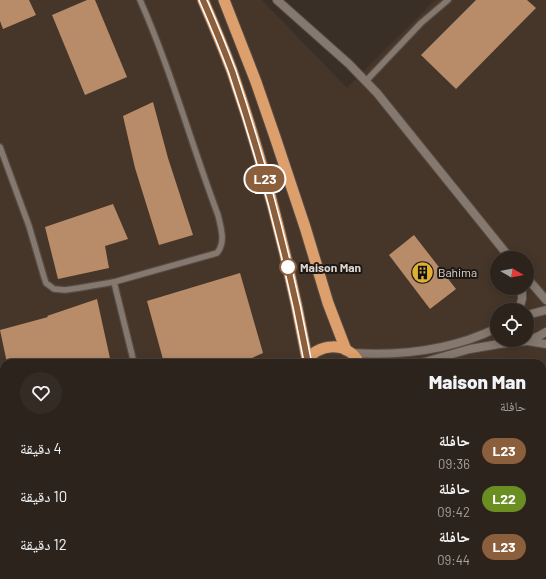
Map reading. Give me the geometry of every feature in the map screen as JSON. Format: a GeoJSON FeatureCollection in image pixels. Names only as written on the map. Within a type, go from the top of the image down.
{"type":"FeatureCollection","features":[{"type":"Feature","properties":{"kind":"highway"},"geometry":{"type":"LineString","coordinates":[[203,0],[231,70],[252,134],[296,298],[306,359]]}},
{"type":"Feature","properties":{"kind":"highway"},"geometry":{"type":"LineString","coordinates":[[224,0],[251,68],[273,130],[328,303],[349,351],[356,359]]}},
{"type":"Feature","properties":{"kind":"highway"},"geometry":{"type":"LineString","coordinates":[[308,359],[314,352],[325,347],[338,347],[349,351]]}},
{"type":"Feature","properties":{"kind":"street"},"geometry":{"type":"LineString","coordinates":[[277,0],[349,64],[377,93],[504,251]]}},
{"type":"Feature","properties":{"kind":"street"},"geometry":{"type":"LineString","coordinates":[[534,286],[546,300]]}},
{"type":"Feature","properties":{"kind":"street"},"geometry":{"type":"LineString","coordinates":[[534,313],[546,310]]}},
{"type":"Feature","properties":{"kind":"street"},"geometry":{"type":"LineString","coordinates":[[349,351],[382,354],[424,351],[448,346],[490,331]]}},
{"type":"Feature","properties":{"kind":"street"},"geometry":{"type":"LineString","coordinates":[[534,338],[546,332]]}},
{"type":"Feature","properties":{"kind":"street"},"geometry":{"type":"LineString","coordinates":[[534,342],[546,344]]}},
{"type":"Feature","properties":{"kind":"street"},"geometry":{"type":"LineString","coordinates":[[435,359],[470,349],[490,346]]}},
{"type":"Feature","properties":{"kind":"lane"},"geometry":{"type":"LineString","coordinates":[[0,147],[26,219],[46,283],[54,289],[65,290],[114,282],[212,256],[217,253],[222,244],[221,226],[218,215],[182,111],[140,0]]}},
{"type":"Feature","properties":{"kind":"lane"},"geometry":{"type":"LineString","coordinates":[[366,81],[421,23],[448,0]]}},
{"type":"Feature","properties":{"kind":"lane"},"geometry":{"type":"LineString","coordinates":[[114,282],[133,359]]}},
{"type":"Feature","properties":{"kind":"shaded area"},"geometry":{"type":"Polygon","coordinates":[[[0,0],[262,0],[347,88],[435,0],[546,0],[546,359],[0,359],[0,0]]]}},
{"type":"Feature","properties":{"kind":"building"},"geometry":{"type":"Polygon","coordinates":[[[0,0],[29,0],[36,15],[3,29],[0,21],[0,0]]]}},
{"type":"Feature","properties":{"kind":"building"},"geometry":{"type":"Polygon","coordinates":[[[87,0],[95,0],[127,77],[85,95],[52,15],[87,0]]]}},
{"type":"Feature","properties":{"kind":"building"},"geometry":{"type":"Polygon","coordinates":[[[476,0],[527,0],[536,8],[456,89],[421,55],[476,0]]]}},
{"type":"Feature","properties":{"kind":"building"},"geometry":{"type":"Polygon","coordinates":[[[153,102],[168,158],[193,235],[159,245],[135,168],[123,116],[153,102]]]}},
{"type":"Feature","properties":{"kind":"building"},"geometry":{"type":"Polygon","coordinates":[[[113,204],[128,239],[105,246],[109,268],[58,279],[45,227],[113,204]]]}},
{"type":"Feature","properties":{"kind":"building","name":"Bahima"},"geometry":{"type":"Polygon","coordinates":[[[414,235],[456,289],[430,309],[389,255],[414,235]]]}},
{"type":"Feature","properties":{"kind":"building"},"geometry":{"type":"Polygon","coordinates":[[[240,273],[263,353],[250,359],[163,359],[147,301],[240,273]]]}},
{"type":"Feature","properties":{"kind":"building"},"geometry":{"type":"Polygon","coordinates":[[[97,299],[110,359],[6,359],[0,330],[48,317],[47,316],[97,299]]]}},
{"type":"Feature","properties":{"kind":"bus line","name":"L23"},"geometry":{"type":"LineString","coordinates":[[203,0],[231,70],[252,134],[296,298],[307,359]]}},
{"type":"Feature","properties":{"kind":"place","name":"Maison Man"},"geometry":{"type":"Point","coordinates":[288,267]}},
{"type":"Feature","properties":{"kind":"place","name":"Bahima"},"geometry":{"type":"Point","coordinates":[422,272]}}]}
